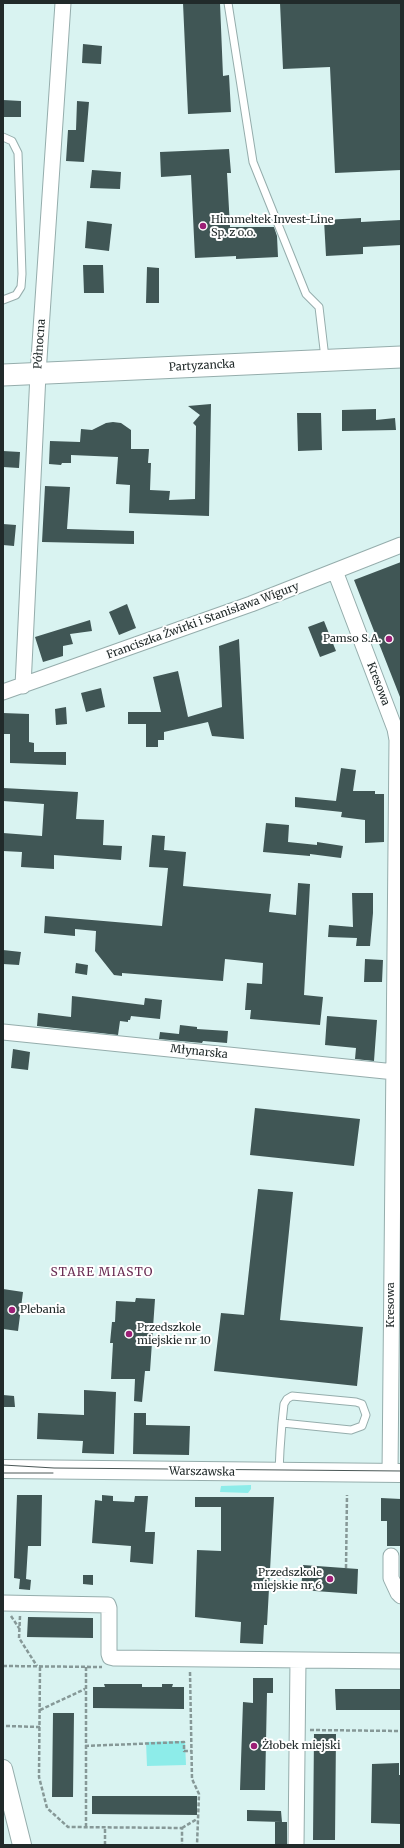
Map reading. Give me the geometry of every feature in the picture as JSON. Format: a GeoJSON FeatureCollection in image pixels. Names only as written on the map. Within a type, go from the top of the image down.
{"type":"FeatureCollection","features":[{"type":"Feature","properties":{"kind":"main road","name":"Partyzancka"},"geometry":{"type":"LineString","coordinates":[[3,375],[401,357]]}},
{"type":"Feature","properties":{"kind":"street","name":"Północna"},"geometry":{"type":"LineString","coordinates":[[23,686],[38,374],[62,3]]}},
{"type":"Feature","properties":{"kind":"street","name":"Franciszka Żwirki i Stanisława Wigury"},"geometry":{"type":"LineString","coordinates":[[3,692],[252,604],[401,546]]}},
{"type":"Feature","properties":{"kind":"street","name":"Kresowa"},"geometry":{"type":"LineString","coordinates":[[335,572],[397,740],[395,1072],[396,1473]]}},
{"type":"Feature","properties":{"kind":"street","name":"Młynarska"},"geometry":{"type":"LineString","coordinates":[[3,1032],[395,1072]]}},
{"type":"Feature","properties":{"kind":"street","name":"Warszawska"},"geometry":{"type":"LineString","coordinates":[[3,1469],[396,1473]]}},
{"type":"Feature","properties":{"kind":"street"},"geometry":{"type":"LineString","coordinates":[[391,1556],[391,1578],[401,1596]]}},
{"type":"Feature","properties":{"kind":"street"},"geometry":{"type":"LineString","coordinates":[[5,1606],[108,1605],[109,1654],[110,1657],[114,1658],[401,1661]]}},
{"type":"Feature","properties":{"kind":"street"},"geometry":{"type":"LineString","coordinates":[[296,1845],[296,1729],[298,1660]]}},
{"type":"Feature","properties":{"kind":"street"},"geometry":{"type":"LineString","coordinates":[[3,1769],[22,1845]]}},
{"type":"Feature","properties":{"kind":"lane"},"geometry":{"type":"LineString","coordinates":[[228,3],[253,162],[306,294],[319,307],[325,360]]}},
{"type":"Feature","properties":{"kind":"lane"},"geometry":{"type":"LineString","coordinates":[[3,137],[12,141],[18,153],[22,274],[21,287],[16,295],[3,300]]}},
{"type":"Feature","properties":{"kind":"lane"},"geometry":{"type":"LineString","coordinates":[[279,1472],[282,1424],[284,1404],[287,1399],[296,1395],[356,1402],[362,1404],[366,1415],[362,1426],[351,1430],[282,1424]]}},
{"type":"Feature","properties":{"kind":"path"},"geometry":{"type":"LineString","coordinates":[[346,1568],[347,1495]]}},
{"type":"Feature","properties":{"kind":"path"},"geometry":{"type":"LineString","coordinates":[[5,1606],[19,1628]]}},
{"type":"Feature","properties":{"kind":"path"},"geometry":{"type":"LineString","coordinates":[[21,1610],[19,1638],[38,1667],[40,1710],[38,1777],[47,1808],[68,1827],[182,1828],[198,1818]]}},
{"type":"Feature","properties":{"kind":"path"},"geometry":{"type":"LineString","coordinates":[[99,1660],[99,1667]]}},
{"type":"Feature","properties":{"kind":"path"},"geometry":{"type":"LineString","coordinates":[[86,1667],[86,1827]]}},
{"type":"Feature","properties":{"kind":"path"},"geometry":{"type":"LineString","coordinates":[[190,1668],[192,1779],[199,1794],[197,1845]]}},
{"type":"Feature","properties":{"kind":"path"},"geometry":{"type":"LineString","coordinates":[[40,1710],[85,1689]]}},
{"type":"Feature","properties":{"kind":"path"},"geometry":{"type":"LineString","coordinates":[[6,1726],[40,1727]]}},
{"type":"Feature","properties":{"kind":"path"},"geometry":{"type":"LineString","coordinates":[[296,1729],[401,1731]]}},
{"type":"Feature","properties":{"kind":"path"},"geometry":{"type":"LineString","coordinates":[[85,1746],[184,1742],[184,1751],[192,1751]]}},
{"type":"Feature","properties":{"kind":"path"},"geometry":{"type":"LineString","coordinates":[[105,1828],[105,1845]]}},
{"type":"Feature","properties":{"kind":"path"},"geometry":{"type":"LineString","coordinates":[[182,1828],[182,1845]]}},
{"type":"Feature","properties":{"kind":"shaded area"},"geometry":{"type":"Polygon","coordinates":[[[251,1485],[251,1489],[248,1493],[220,1492],[221,1486],[251,1485]]]}},
{"type":"Feature","properties":{"kind":"shaded area"},"geometry":{"type":"Polygon","coordinates":[[[185,1741],[186,1765],[147,1766],[146,1742],[185,1741]]]}},
{"type":"Feature","properties":{"kind":"building"},"geometry":{"type":"Polygon","coordinates":[[[183,3],[220,3],[223,76],[229,75],[231,112],[188,114],[183,3]]]}},
{"type":"Feature","properties":{"kind":"building"},"geometry":{"type":"Polygon","coordinates":[[[280,3],[401,3],[401,170],[335,173],[330,67],[283,69],[280,3]]]}},
{"type":"Feature","properties":{"kind":"building"},"geometry":{"type":"Polygon","coordinates":[[[83,44],[102,46],[101,64],[82,63],[83,44]]]}},
{"type":"Feature","properties":{"kind":"building"},"geometry":{"type":"Polygon","coordinates":[[[3,100],[21,101],[21,117],[3,117],[3,100]]]}},
{"type":"Feature","properties":{"kind":"building"},"geometry":{"type":"Polygon","coordinates":[[[77,101],[89,102],[84,162],[66,161],[68,130],[76,130],[77,101]]]}},
{"type":"Feature","properties":{"kind":"building"},"geometry":{"type":"Polygon","coordinates":[[[229,149],[231,173],[227,173],[230,227],[274,227],[277,236],[278,257],[236,259],[236,256],[195,258],[191,175],[161,177],[160,152],[229,149]]]}},
{"type":"Feature","properties":{"kind":"building"},"geometry":{"type":"Polygon","coordinates":[[[92,170],[121,172],[120,189],[90,188],[92,170]]]}},
{"type":"Feature","properties":{"kind":"building"},"geometry":{"type":"Polygon","coordinates":[[[361,218],[361,222],[401,220],[401,245],[363,247],[363,254],[326,256],[324,220],[361,218]]]}},
{"type":"Feature","properties":{"kind":"building"},"geometry":{"type":"Polygon","coordinates":[[[87,221],[112,224],[109,251],[85,248],[87,221]]]}},
{"type":"Feature","properties":{"kind":"building"},"geometry":{"type":"Polygon","coordinates":[[[83,265],[103,265],[104,293],[84,293],[83,265]]]}},
{"type":"Feature","properties":{"kind":"building"},"geometry":{"type":"Polygon","coordinates":[[[147,267],[159,268],[159,303],[146,303],[147,267]]]}},
{"type":"Feature","properties":{"kind":"building"},"geometry":{"type":"Polygon","coordinates":[[[211,404],[209,516],[129,513],[130,485],[116,484],[118,457],[71,455],[71,463],[62,463],[61,465],[49,464],[50,441],[80,442],[81,429],[92,430],[106,423],[121,423],[131,430],[131,449],[149,449],[148,463],[151,463],[150,490],[170,491],[169,500],[195,499],[196,426],[193,423],[200,415],[188,406],[211,404]]]}},
{"type":"Feature","properties":{"kind":"building"},"geometry":{"type":"Polygon","coordinates":[[[376,409],[376,420],[395,418],[396,430],[342,431],[342,410],[376,409]]]}},
{"type":"Feature","properties":{"kind":"building"},"geometry":{"type":"Polygon","coordinates":[[[297,413],[321,413],[322,450],[298,451],[297,413]]]}},
{"type":"Feature","properties":{"kind":"building"},"geometry":{"type":"Polygon","coordinates":[[[3,451],[20,452],[19,468],[3,467],[3,451]]]}},
{"type":"Feature","properties":{"kind":"building"},"geometry":{"type":"Polygon","coordinates":[[[45,486],[70,487],[67,529],[134,531],[134,544],[42,542],[45,486]]]}},
{"type":"Feature","properties":{"kind":"building"},"geometry":{"type":"Polygon","coordinates":[[[3,524],[16,525],[14,546],[3,545],[3,524]]]}},
{"type":"Feature","properties":{"kind":"building","name":"Pamso S.A."},"geometry":{"type":"Polygon","coordinates":[[[401,562],[401,697],[400,697],[354,580],[401,562]]]}},
{"type":"Feature","properties":{"kind":"building"},"geometry":{"type":"Polygon","coordinates":[[[127,604],[136,628],[119,635],[109,612],[127,604]]]}},
{"type":"Feature","properties":{"kind":"building"},"geometry":{"type":"Polygon","coordinates":[[[90,620],[92,631],[70,634],[73,644],[63,646],[63,656],[43,662],[35,637],[90,620]]]}},
{"type":"Feature","properties":{"kind":"building"},"geometry":{"type":"Polygon","coordinates":[[[324,621],[336,651],[320,657],[308,627],[324,621]]]}},
{"type":"Feature","properties":{"kind":"building"},"geometry":{"type":"Polygon","coordinates":[[[239,639],[244,739],[212,736],[208,722],[164,732],[164,740],[158,740],[158,747],[146,747],[146,724],[128,724],[128,712],[161,712],[153,677],[178,671],[188,717],[222,707],[219,646],[239,639]]]}},
{"type":"Feature","properties":{"kind":"building"},"geometry":{"type":"Polygon","coordinates":[[[101,688],[105,707],[86,712],[81,693],[101,688]]]}},
{"type":"Feature","properties":{"kind":"building"},"geometry":{"type":"Polygon","coordinates":[[[66,707],[67,724],[56,725],[55,709],[66,707]]]}},
{"type":"Feature","properties":{"kind":"building"},"geometry":{"type":"Polygon","coordinates":[[[3,713],[29,714],[29,742],[34,743],[34,752],[66,752],[66,765],[10,763],[10,734],[3,734],[3,713]]]}},
{"type":"Feature","properties":{"kind":"building"},"geometry":{"type":"Polygon","coordinates":[[[341,768],[356,770],[353,791],[375,791],[375,794],[384,794],[384,842],[365,843],[365,820],[341,817],[342,812],[295,807],[295,797],[336,801],[341,768]]]}},
{"type":"Feature","properties":{"kind":"building"},"geometry":{"type":"Polygon","coordinates":[[[3,788],[78,792],[76,819],[104,820],[103,845],[122,846],[121,860],[54,855],[54,869],[21,867],[22,852],[3,851],[3,833],[42,836],[44,804],[3,801],[3,788]]]}},
{"type":"Feature","properties":{"kind":"building"},"geometry":{"type":"Polygon","coordinates":[[[266,823],[289,825],[288,842],[317,845],[317,842],[343,846],[341,858],[310,854],[310,856],[263,852],[266,823]]]}},
{"type":"Feature","properties":{"kind":"building"},"geometry":{"type":"Polygon","coordinates":[[[152,835],[165,836],[164,850],[186,852],[183,886],[271,894],[269,912],[296,915],[298,883],[310,884],[304,995],[323,997],[320,1025],[250,1019],[251,1010],[245,1010],[247,983],[262,984],[263,963],[225,959],[223,981],[122,973],[122,976],[114,975],[95,951],[96,931],[75,929],[75,936],[44,933],[45,916],[162,926],[168,868],[149,867],[152,835]]]}},
{"type":"Feature","properties":{"kind":"building"},"geometry":{"type":"Polygon","coordinates":[[[352,893],[373,893],[370,946],[356,946],[357,938],[328,937],[329,925],[353,927],[352,893]]]}},
{"type":"Feature","properties":{"kind":"building"},"geometry":{"type":"Polygon","coordinates":[[[3,950],[21,952],[19,965],[3,964],[3,950]]]}},
{"type":"Feature","properties":{"kind":"building"},"geometry":{"type":"Polygon","coordinates":[[[365,959],[383,960],[382,982],[364,982],[365,959]]]}},
{"type":"Feature","properties":{"kind":"building"},"geometry":{"type":"Polygon","coordinates":[[[76,963],[88,965],[87,975],[75,973],[76,963]]]}},
{"type":"Feature","properties":{"kind":"building"},"geometry":{"type":"Polygon","coordinates":[[[72,996],[144,1005],[145,998],[162,1000],[160,1019],[131,1016],[128,1022],[120,1021],[118,1035],[37,1026],[38,1013],[71,1017],[72,996]]]}},
{"type":"Feature","properties":{"kind":"building"},"geometry":{"type":"Polygon","coordinates":[[[327,1016],[377,1020],[374,1061],[355,1059],[356,1048],[325,1045],[327,1016]]]}},
{"type":"Feature","properties":{"kind":"building"},"geometry":{"type":"Polygon","coordinates":[[[180,1025],[197,1027],[197,1029],[228,1031],[227,1043],[203,1041],[202,1043],[159,1039],[160,1032],[179,1034],[180,1025]]]}},
{"type":"Feature","properties":{"kind":"building"},"geometry":{"type":"Polygon","coordinates":[[[13,1049],[30,1052],[28,1070],[11,1068],[13,1049]]]}},
{"type":"Feature","properties":{"kind":"building"},"geometry":{"type":"Polygon","coordinates":[[[255,1108],[360,1119],[354,1166],[250,1155],[255,1108]]]}},
{"type":"Feature","properties":{"kind":"building"},"geometry":{"type":"Polygon","coordinates":[[[258,1189],[293,1192],[280,1320],[363,1327],[357,1386],[214,1371],[221,1313],[244,1315],[258,1189]]]}},
{"type":"Feature","properties":{"kind":"building","name":"Plebania"},"geometry":{"type":"Polygon","coordinates":[[[3,1289],[23,1292],[18,1331],[3,1329],[3,1289]]]}},
{"type":"Feature","properties":{"kind":"building","name":"Przedszkole miejskie nr 10"},"geometry":{"type":"Polygon","coordinates":[[[136,1298],[155,1299],[150,1371],[145,1371],[142,1402],[134,1401],[135,1379],[111,1379],[113,1343],[110,1343],[112,1322],[115,1322],[116,1301],[135,1302],[136,1298]]]}},
{"type":"Feature","properties":{"kind":"building"},"geometry":{"type":"Polygon","coordinates":[[[84,1390],[116,1392],[114,1454],[82,1453],[83,1441],[37,1439],[38,1413],[84,1415],[84,1390]]]}},
{"type":"Feature","properties":{"kind":"building"},"geometry":{"type":"Polygon","coordinates":[[[3,1395],[14,1396],[15,1407],[3,1407],[3,1395]]]}},
{"type":"Feature","properties":{"kind":"building"},"geometry":{"type":"Polygon","coordinates":[[[134,1413],[146,1413],[146,1425],[190,1426],[189,1455],[133,1454],[134,1413]]]}},
{"type":"Feature","properties":{"kind":"building"},"geometry":{"type":"Polygon","coordinates":[[[17,1495],[42,1495],[41,1546],[28,1546],[26,1579],[31,1580],[30,1590],[19,1589],[20,1579],[14,1578],[17,1495]]]}},
{"type":"Feature","properties":{"kind":"building"},"geometry":{"type":"Polygon","coordinates":[[[102,1495],[113,1496],[113,1501],[134,1502],[135,1496],[148,1496],[145,1532],[155,1532],[153,1564],[130,1562],[131,1546],[92,1543],[95,1500],[102,1501],[102,1495]]]}},
{"type":"Feature","properties":{"kind":"building"},"geometry":{"type":"Polygon","coordinates":[[[195,1497],[274,1497],[267,1625],[264,1625],[263,1644],[240,1643],[241,1622],[195,1617],[197,1550],[221,1551],[221,1507],[195,1507],[195,1497]]]}},
{"type":"Feature","properties":{"kind":"building"},"geometry":{"type":"Polygon","coordinates":[[[381,1498],[401,1499],[401,1546],[387,1546],[387,1521],[381,1521],[381,1498]]]}},
{"type":"Feature","properties":{"kind":"building","name":"Przedszkole miejskie nr 6"},"geometry":{"type":"Polygon","coordinates":[[[303,1565],[358,1569],[357,1594],[301,1590],[303,1565]]]}},
{"type":"Feature","properties":{"kind":"building"},"geometry":{"type":"Polygon","coordinates":[[[83,1575],[93,1575],[93,1585],[83,1584],[83,1575]]]}},
{"type":"Feature","properties":{"kind":"building"},"geometry":{"type":"Polygon","coordinates":[[[28,1617],[93,1618],[93,1638],[27,1637],[28,1617]]]}},
{"type":"Feature","properties":{"kind":"building","name":"Żłobek miejski"},"geometry":{"type":"Polygon","coordinates":[[[253,1678],[273,1678],[273,1693],[267,1693],[265,1790],[240,1790],[243,1702],[253,1703],[253,1678]]]}},
{"type":"Feature","properties":{"kind":"building"},"geometry":{"type":"Polygon","coordinates":[[[104,1684],[142,1684],[142,1687],[162,1687],[162,1684],[173,1684],[172,1687],[184,1687],[184,1709],[93,1708],[93,1687],[105,1687],[104,1684]]]}},
{"type":"Feature","properties":{"kind":"building"},"geometry":{"type":"Polygon","coordinates":[[[335,1689],[401,1689],[401,1710],[336,1710],[335,1689]]]}},
{"type":"Feature","properties":{"kind":"building"},"geometry":{"type":"Polygon","coordinates":[[[53,1713],[74,1713],[73,1797],[52,1797],[53,1713]]]}},
{"type":"Feature","properties":{"kind":"building"},"geometry":{"type":"Polygon","coordinates":[[[314,1734],[336,1734],[335,1840],[313,1840],[314,1734]]]}},
{"type":"Feature","properties":{"kind":"building"},"geometry":{"type":"Polygon","coordinates":[[[399,1763],[399,1775],[401,1775],[401,1824],[371,1823],[372,1764],[399,1763]]]}},
{"type":"Feature","properties":{"kind":"building"},"geometry":{"type":"Polygon","coordinates":[[[92,1796],[197,1796],[197,1815],[92,1814],[92,1796]]]}},
{"type":"Feature","properties":{"kind":"building"},"geometry":{"type":"Polygon","coordinates":[[[247,1810],[281,1811],[282,1822],[247,1821],[247,1810]]]}},
{"type":"Feature","properties":{"kind":"building"},"geometry":{"type":"Polygon","coordinates":[[[275,1822],[287,1822],[287,1845],[275,1845],[275,1822]]]}},
{"type":"Feature","properties":{"kind":"tram line"},"geometry":{"type":"LineString","coordinates":[[3,1465],[54,1468],[401,1471]]}},
{"type":"Feature","properties":{"kind":"tram line"},"geometry":{"type":"LineString","coordinates":[[3,1473],[53,1473]]}},
{"type":"Feature","properties":{"kind":"place","name":"Himmeltek Invest-Line Sp. z o.o."},"geometry":{"type":"Point","coordinates":[203,226]}},
{"type":"Feature","properties":{"kind":"place","name":"Pamso S.A."},"geometry":{"type":"Point","coordinates":[389,639]}},
{"type":"Feature","properties":{"kind":"place","name":"Plebania"},"geometry":{"type":"Point","coordinates":[12,1310]}},
{"type":"Feature","properties":{"kind":"place","name":"Przedszkole miejskie nr 10"},"geometry":{"type":"Point","coordinates":[129,1334]}},
{"type":"Feature","properties":{"kind":"place","name":"Przedszkole miejskie nr 6"},"geometry":{"type":"Point","coordinates":[330,1579]}},
{"type":"Feature","properties":{"kind":"place","name":"Żłobek miejski"},"geometry":{"type":"Point","coordinates":[254,1746]}},
{"type":"Feature","properties":{"kind":"district","name":"STARE MIASTO"},"geometry":{"type":"Point","coordinates":[102,1273]}}]}
